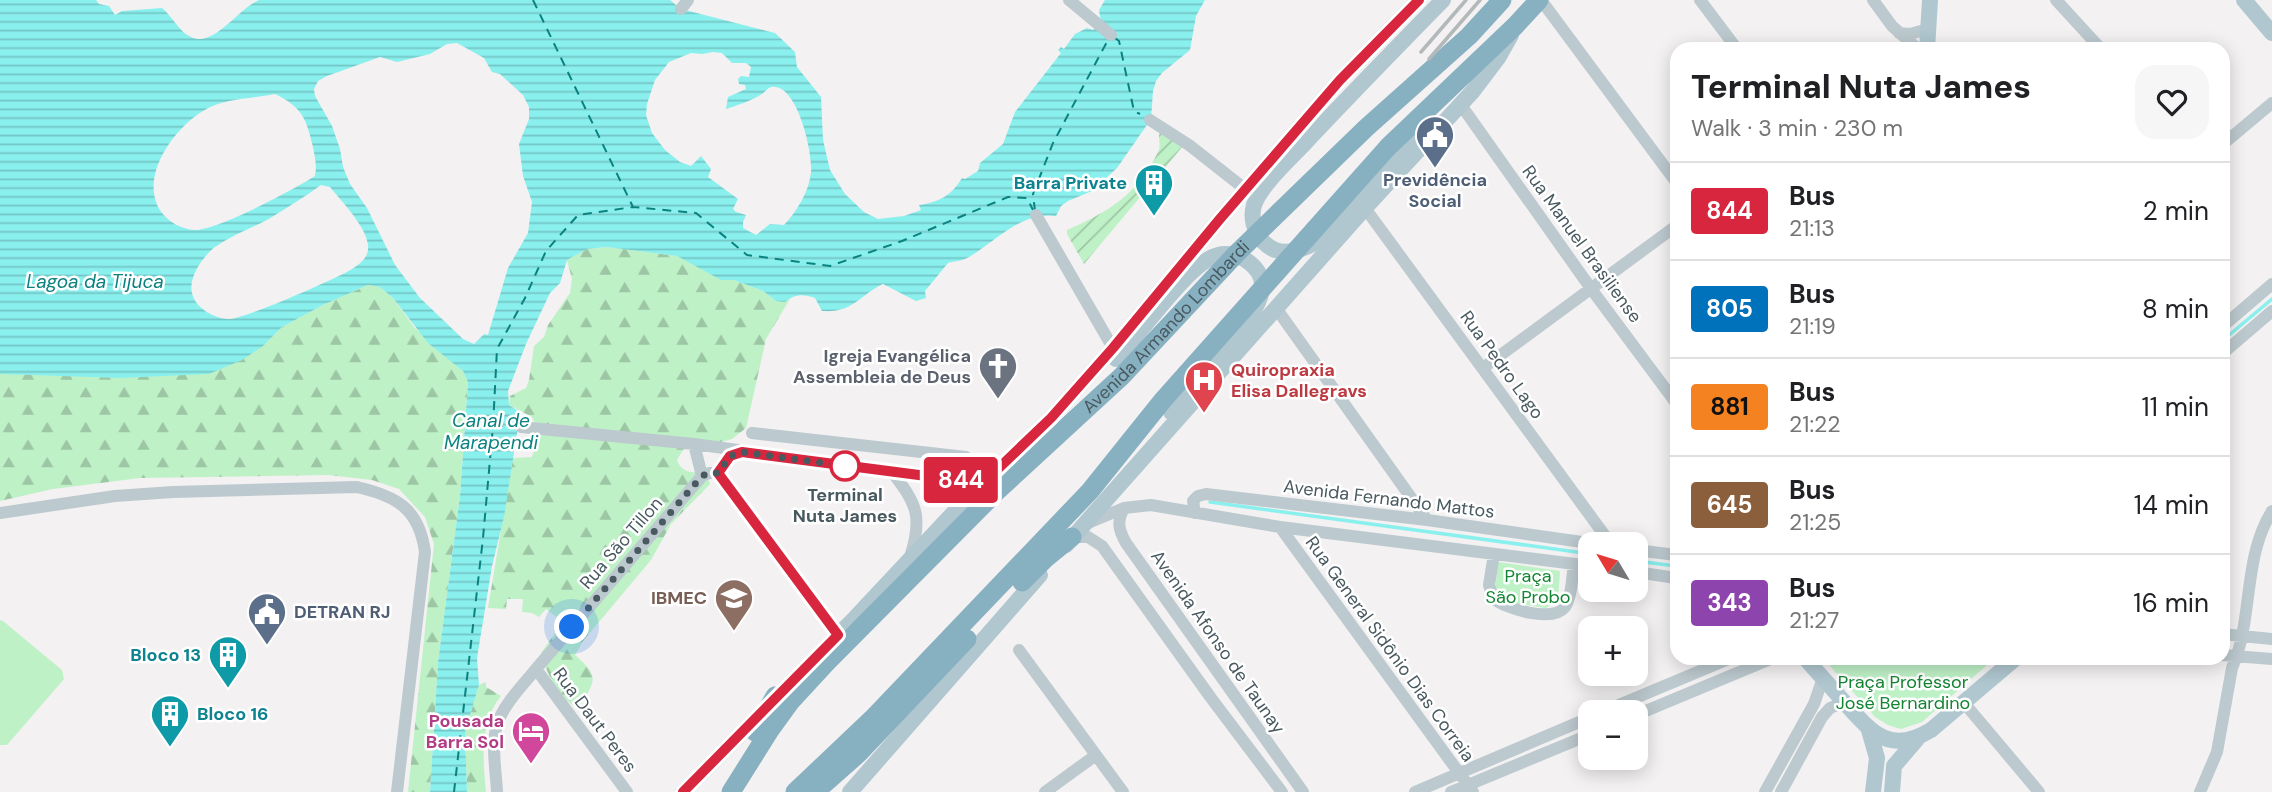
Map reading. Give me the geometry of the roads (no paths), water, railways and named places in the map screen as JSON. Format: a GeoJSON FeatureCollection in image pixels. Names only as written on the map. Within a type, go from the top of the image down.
{"type":"FeatureCollection","features":[{"type":"Feature","properties":{"kind":"highway","name":"Avenida Armando Lombardi"},"geometry":{"type":"LineString","coordinates":[[731,792],[791,701],[883,606],[996,492],[1122,376],[1236,254],[1366,128],[1469,36],[1502,0]]}},
{"type":"Feature","properties":{"kind":"highway"},"geometry":{"type":"LineString","coordinates":[[795,792],[872,719],[1083,499],[1163,400],[1419,115],[1540,0]]}},
{"type":"Feature","properties":{"kind":"highway"},"geometry":{"type":"LineString","coordinates":[[815,792],[858,754],[1028,575],[1078,531]]}},
{"type":"Feature","properties":{"kind":"highway"},"geometry":{"type":"LineString","coordinates":[[883,606],[909,559]]}},
{"type":"Feature","properties":{"kind":"highway"},"geometry":{"type":"LineString","coordinates":[[722,792],[775,696]]}},
{"type":"Feature","properties":{"kind":"main road","name":"Avenida Armando Lombardi"},"geometry":{"type":"LineString","coordinates":[[683,792],[838,635],[909,559],[972,484],[1051,418],[1340,80],[1419,0]]}},
{"type":"Feature","properties":{"kind":"main road"},"geometry":{"type":"LineString","coordinates":[[1443,0],[1354,91],[1263,191],[1254,207],[1253,216],[1255,230],[1260,238],[1275,250],[1286,252],[1306,248],[1316,242],[1395,159],[1488,72]]}},
{"type":"Feature","properties":{"kind":"main road"},"geometry":{"type":"LineString","coordinates":[[1927,42],[1930,0]]}},
{"type":"Feature","properties":{"kind":"main road"},"geometry":{"type":"LineString","coordinates":[[2244,0],[2272,33]]}},
{"type":"Feature","properties":{"kind":"main road"},"geometry":{"type":"LineString","coordinates":[[850,792],[1276,308],[1461,105],[1488,72],[1515,26]]}},
{"type":"Feature","properties":{"kind":"main road"},"geometry":{"type":"LineString","coordinates":[[1051,418],[1080,395],[1124,352],[1203,261],[1224,254],[1246,260],[1261,277],[1262,290],[1256,306],[1248,320],[1181,399],[1128,475]]}},
{"type":"Feature","properties":{"kind":"main road"},"geometry":{"type":"LineString","coordinates":[[1811,665],[1869,730],[1890,740],[1906,742],[1917,739]]}},
{"type":"Feature","properties":{"kind":"main road"},"geometry":{"type":"LineString","coordinates":[[1892,792],[1894,766],[1917,739],[1965,704],[2008,665]]}},
{"type":"Feature","properties":{"kind":"main road"},"geometry":{"type":"LineString","coordinates":[[1869,730],[1877,758],[1873,792]]}},
{"type":"Feature","properties":{"kind":"street"},"geometry":{"type":"LineString","coordinates":[[1069,0],[1111,35]]}},
{"type":"Feature","properties":{"kind":"street"},"geometry":{"type":"LineString","coordinates":[[1540,0],[1670,174]]}},
{"type":"Feature","properties":{"kind":"street"},"geometry":{"type":"LineString","coordinates":[[1700,0],[1732,42]]}},
{"type":"Feature","properties":{"kind":"street"},"geometry":{"type":"LineString","coordinates":[[1873,0],[1909,42]]}},
{"type":"Feature","properties":{"kind":"street"},"geometry":{"type":"LineString","coordinates":[[2056,0],[2095,42]]}},
{"type":"Feature","properties":{"kind":"street"},"geometry":{"type":"LineString","coordinates":[[1899,33],[1928,29]]}},
{"type":"Feature","properties":{"kind":"street"},"geometry":{"type":"LineString","coordinates":[[2230,138],[2272,103]]}},
{"type":"Feature","properties":{"kind":"street","name":"Rua Manuel Brasiliense"},"geometry":{"type":"LineString","coordinates":[[1461,105],[1670,395]]}},
{"type":"Feature","properties":{"kind":"street"},"geometry":{"type":"LineString","coordinates":[[1150,120],[1189,145],[1245,189]]}},
{"type":"Feature","properties":{"kind":"street","name":"Rua Pedro Lago"},"geometry":{"type":"LineString","coordinates":[[1365,208],[1602,532]]}},
{"type":"Feature","properties":{"kind":"street"},"geometry":{"type":"LineString","coordinates":[[1036,215],[1113,348]]}},
{"type":"Feature","properties":{"kind":"street"},"geometry":{"type":"LineString","coordinates":[[1483,368],[1670,231]]}},
{"type":"Feature","properties":{"kind":"street"},"geometry":{"type":"LineString","coordinates":[[2230,320],[2272,284]]}},
{"type":"Feature","properties":{"kind":"street"},"geometry":{"type":"LineString","coordinates":[[1276,308],[1427,520]]}},
{"type":"Feature","properties":{"kind":"street"},"geometry":{"type":"LineString","coordinates":[[2230,347],[2272,311]]}},
{"type":"Feature","properties":{"kind":"street"},"geometry":{"type":"LineString","coordinates":[[521,426],[694,444],[972,484],[966,457],[752,433]]}},
{"type":"Feature","properties":{"kind":"street"},"geometry":{"type":"LineString","coordinates":[[694,444],[702,476],[718,473]]}},
{"type":"Feature","properties":{"kind":"street"},"geometry":{"type":"LineString","coordinates":[[718,473],[730,456],[742,452]]}},
{"type":"Feature","properties":{"kind":"street"},"geometry":{"type":"LineString","coordinates":[[891,472],[915,504],[918,518],[917,535],[909,559]]}},
{"type":"Feature","properties":{"kind":"street"},"geometry":{"type":"LineString","coordinates":[[718,473],[838,635]]}},
{"type":"Feature","properties":{"kind":"street","name":"Rua São Tillon"},"geometry":{"type":"LineString","coordinates":[[497,792],[497,725],[510,702],[702,476]]}},
{"type":"Feature","properties":{"kind":"street"},"geometry":{"type":"LineString","coordinates":[[0,513],[81,500],[173,492],[357,487],[392,498],[415,520],[424,538],[425,552],[397,792]]}},
{"type":"Feature","properties":{"kind":"street","name":"Avenida Fernando Mattos"},"geometry":{"type":"LineString","coordinates":[[1195,513],[1193,501],[1206,494],[1427,520],[1578,541]]}},
{"type":"Feature","properties":{"kind":"street"},"geometry":{"type":"LineString","coordinates":[[1078,531],[1124,508],[1151,505],[1280,527],[1578,564]]}},
{"type":"Feature","properties":{"kind":"street","name":"Avenida Afonso de Taunay"},"geometry":{"type":"LineString","coordinates":[[1124,508],[1118,526],[1126,543],[1303,792]]}},
{"type":"Feature","properties":{"kind":"street"},"geometry":{"type":"LineString","coordinates":[[2200,792],[2217,752],[2232,668],[2241,635],[2251,566],[2272,511]]}},
{"type":"Feature","properties":{"kind":"street","name":"Rua General Sidônio Dias Correia"},"geometry":{"type":"LineString","coordinates":[[1280,527],[1470,788]]}},
{"type":"Feature","properties":{"kind":"street","name":"Avenida Afonso de Taunay"},"geometry":{"type":"LineString","coordinates":[[1078,531],[1102,546],[1282,792]]}},
{"type":"Feature","properties":{"kind":"street"},"geometry":{"type":"LineString","coordinates":[[1648,552],[1670,554]]}},
{"type":"Feature","properties":{"kind":"street"},"geometry":{"type":"LineString","coordinates":[[1494,554],[1489,585],[1493,598],[1510,608],[1539,614],[1563,611],[1567,604],[1574,564]]}},
{"type":"Feature","properties":{"kind":"street"},"geometry":{"type":"LineString","coordinates":[[1648,574],[1670,577]]}},
{"type":"Feature","properties":{"kind":"street"},"geometry":{"type":"LineString","coordinates":[[2230,634],[2272,639]]}},
{"type":"Feature","properties":{"kind":"street"},"geometry":{"type":"LineString","coordinates":[[1019,650],[1123,792]]}},
{"type":"Feature","properties":{"kind":"street"},"geometry":{"type":"LineString","coordinates":[[2230,656],[2272,659]]}},
{"type":"Feature","properties":{"kind":"street"},"geometry":{"type":"LineString","coordinates":[[1631,700],[1714,665]]}},
{"type":"Feature","properties":{"kind":"street"},"geometry":{"type":"LineString","coordinates":[[1648,710],[1756,665]]}},
{"type":"Feature","properties":{"kind":"street","name":"Rua Daut Peres"},"geometry":{"type":"LineString","coordinates":[[536,669],[627,792]]}},
{"type":"Feature","properties":{"kind":"street"},"geometry":{"type":"LineString","coordinates":[[1765,792],[1814,705],[1823,678]]}},
{"type":"Feature","properties":{"kind":"street"},"geometry":{"type":"LineString","coordinates":[[1782,792],[1822,717],[1830,708],[1845,702]]}},
{"type":"Feature","properties":{"kind":"street"},"geometry":{"type":"LineString","coordinates":[[1965,704],[2039,792]]}},
{"type":"Feature","properties":{"kind":"street"},"geometry":{"type":"LineString","coordinates":[[1415,792],[1578,723]]}},
{"type":"Feature","properties":{"kind":"street"},"geometry":{"type":"LineString","coordinates":[[1451,792],[1470,788],[1578,740]]}},
{"type":"Feature","properties":{"kind":"street"},"geometry":{"type":"LineString","coordinates":[[1045,792],[1096,755]]}},
{"type":"Feature","properties":{"kind":"water","name":"Lagoa da Tijuca"},"geometry":{"type":"Polygon","coordinates":[[[0,0],[96,0],[99,4],[109,6],[115,15],[122,11],[162,8],[185,33],[198,39],[216,33],[259,0],[670,0],[681,9],[775,33],[795,52],[797,67],[821,97],[823,140],[830,170],[845,194],[864,212],[878,219],[904,216],[921,210],[919,205],[944,197],[962,178],[965,179],[978,171],[980,163],[1003,144],[1015,112],[1061,53],[1058,50],[1061,47],[1064,49],[1075,34],[1087,28],[1093,30],[1101,22],[1099,10],[1105,0],[1205,0],[1196,16],[1190,50],[1156,81],[1151,119],[1117,168],[1092,191],[1061,206],[1056,216],[1032,218],[1020,223],[969,257],[948,263],[925,291],[926,298],[916,301],[883,284],[849,306],[822,311],[815,298],[799,296],[785,302],[776,301],[763,291],[734,280],[721,280],[677,256],[607,247],[587,249],[567,260],[560,283],[550,293],[508,391],[509,405],[520,414],[504,517],[492,566],[477,658],[479,685],[465,732],[467,792],[430,792],[438,662],[460,496],[468,382],[463,371],[428,343],[393,298],[380,287],[368,285],[282,327],[263,346],[242,360],[209,374],[120,378],[0,374],[0,0]],[[457,43],[447,44],[430,54],[397,62],[380,57],[327,76],[318,81],[314,89],[315,96],[332,126],[350,184],[367,208],[395,265],[420,298],[463,339],[474,344],[484,334],[488,335],[508,268],[528,233],[532,202],[523,176],[519,144],[529,119],[529,107],[523,95],[500,74],[492,72],[484,58],[457,43]],[[691,53],[669,62],[655,80],[646,115],[652,133],[665,150],[680,162],[691,166],[701,156],[711,169],[708,177],[738,199],[733,209],[746,215],[743,228],[756,235],[770,224],[784,225],[802,201],[811,172],[807,137],[797,109],[783,90],[773,87],[753,99],[726,109],[728,97],[746,89],[745,85],[739,84],[738,79],[741,76],[749,77],[751,67],[746,63],[732,63],[722,53],[691,53]],[[275,94],[229,101],[211,107],[192,119],[170,142],[162,156],[156,171],[155,200],[162,213],[176,225],[194,230],[219,224],[315,176],[316,165],[308,128],[302,115],[292,104],[275,94]],[[321,185],[267,220],[227,239],[210,251],[201,262],[191,287],[197,303],[206,312],[218,317],[237,318],[329,281],[352,269],[363,261],[367,254],[368,246],[362,228],[330,187],[321,185]]]}},
{"type":"Feature","properties":{"kind":"waterway"},"geometry":{"type":"LineString","coordinates":[[2230,334],[2272,299]]}},
{"type":"Feature","properties":{"kind":"waterway"},"geometry":{"type":"LineString","coordinates":[[1210,502],[1578,552]]}},
{"type":"Feature","properties":{"kind":"waterway"},"geometry":{"type":"LineString","coordinates":[[1648,562],[1670,565]]}},
{"type":"Feature","properties":{"kind":"railway"},"geometry":{"type":"LineString","coordinates":[[1421,52],[1466,0]]}},
{"type":"Feature","properties":{"kind":"railway"},"geometry":{"type":"LineString","coordinates":[[1429,59],[1480,0]]}},
{"type":"Feature","properties":{"kind":"place","name":"Previdência Social"},"geometry":{"type":"Point","coordinates":[1435,169]}},
{"type":"Feature","properties":{"kind":"place","name":"Barra Private"},"geometry":{"type":"Point","coordinates":[1154,217]}},
{"type":"Feature","properties":{"kind":"place","name":"Igreja Evangélica Assembleia de Deus"},"geometry":{"type":"Point","coordinates":[998,400]}},
{"type":"Feature","properties":{"kind":"place","name":"Quiropraxia Elisa Dallegravs"},"geometry":{"type":"Point","coordinates":[1204,414]}},
{"type":"Feature","properties":{"kind":"place","name":"Terminal Nuta James"},"geometry":{"type":"Point","coordinates":[845,466]}},
{"type":"Feature","properties":{"kind":"place","name":"IBMEC"},"geometry":{"type":"Point","coordinates":[734,632]}},
{"type":"Feature","properties":{"kind":"place","name":"DETRAN RJ"},"geometry":{"type":"Point","coordinates":[267,646]}},
{"type":"Feature","properties":{"kind":"place","name":"Bloco 13"},"geometry":{"type":"Point","coordinates":[228,689]}},
{"type":"Feature","properties":{"kind":"place","name":"Bloco 16"},"geometry":{"type":"Point","coordinates":[170,748]}},
{"type":"Feature","properties":{"kind":"place","name":"Pousada Barra Sol"},"geometry":{"type":"Point","coordinates":[531,765]}},
{"type":"Feature","properties":{"kind":"water label","name":"Canal de Marapendi"},"geometry":{"type":"Point","coordinates":[491,431]}},
{"type":"Feature","properties":{"kind":"park label","name":"Praça São Probo"},"geometry":{"type":"Point","coordinates":[1528,586]}},
{"type":"Feature","properties":{"kind":"park label","name":"Praça Professor José Bernardino"},"geometry":{"type":"Point","coordinates":[1903,692]}}]}
